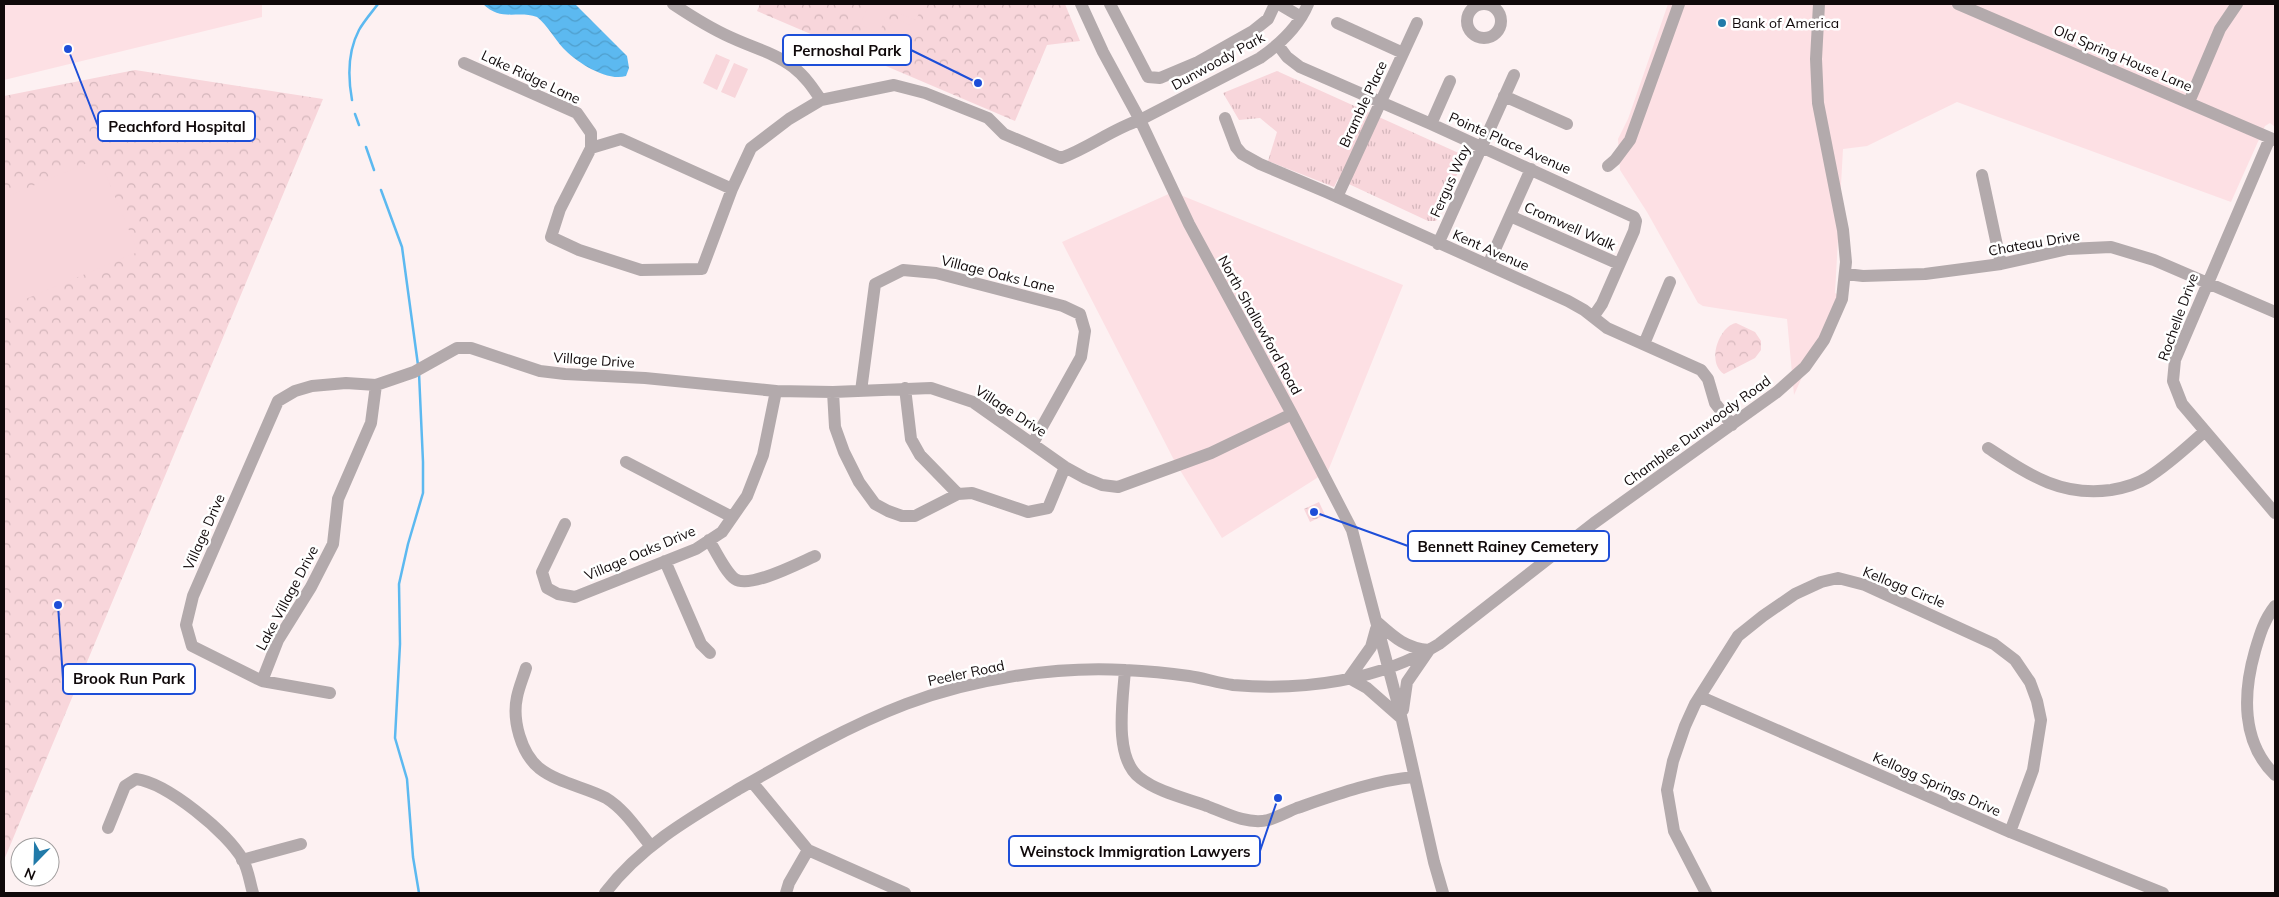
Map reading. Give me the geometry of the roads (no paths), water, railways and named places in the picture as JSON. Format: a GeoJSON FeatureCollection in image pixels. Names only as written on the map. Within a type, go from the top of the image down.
{"type":"FeatureCollection","features":[{"type":"Feature","properties":{"kind":"street"},"geometry":{"type":"LineString","coordinates":[[673,4],[692,17],[729,37],[761,50],[793,67],[809,82],[821,100]]}},
{"type":"Feature","properties":{"kind":"street","name":"Dunwoody Park"},"geometry":{"type":"LineString","coordinates":[[1110,4],[1148,77],[1160,78],[1198,62],[1253,31],[1268,19],[1277,4],[1301,17]]}},
{"type":"Feature","properties":{"kind":"street","name":"Dunwoody Park"},"geometry":{"type":"LineString","coordinates":[[1140,120],[1260,58],[1278,45],[1301,17],[1308,4]]}},
{"type":"Feature","properties":{"kind":"street"},"geometry":{"type":"LineString","coordinates":[[1608,166],[1622,152],[1630,140],[1679,4]]}},
{"type":"Feature","properties":{"kind":"street","name":"Chamblee Dunwoody Road"},"geometry":{"type":"LineString","coordinates":[[1388,669],[1419,657],[1429,650],[1530,575],[1594,523],[1777,392],[1797,376],[1813,357],[1836,315],[1842,299],[1846,274],[1843,230],[1818,103],[1816,59],[1819,4]]}},
{"type":"Feature","properties":{"kind":"street","name":"Old Spring House Lane"},"geometry":{"type":"LineString","coordinates":[[1958,4],[2273,139]]}},
{"type":"Feature","properties":{"kind":"street"},"geometry":{"type":"LineString","coordinates":[[2189,102],[2220,29],[2237,4]]}},
{"type":"Feature","properties":{"kind":"street","name":"North Shallowford Road"},"geometry":{"type":"LineString","coordinates":[[1086,5],[1104,52],[1140,120],[1189,224],[1292,414],[1352,530],[1388,669]]}},
{"type":"Feature","properties":{"kind":"street"},"geometry":{"type":"LineString","coordinates":[[1337,23],[1403,53]]}},
{"type":"Feature","properties":{"kind":"street","name":"Bramble Place"},"geometry":{"type":"LineString","coordinates":[[1337,197],[1417,23]]}},
{"type":"Feature","properties":{"kind":"street","name":"Pointe Place Avenue"},"geometry":{"type":"LineString","coordinates":[[1278,45],[1287,57],[1300,67],[1431,124],[1634,217],[1636,221],[1634,230],[1602,304],[1593,317]]}},
{"type":"Feature","properties":{"kind":"street","name":"Lake Ridge Lane"},"geometry":{"type":"LineString","coordinates":[[464,64],[577,113],[591,133],[591,148]]}},
{"type":"Feature","properties":{"kind":"street","name":"Fergus Way"},"geometry":{"type":"LineString","coordinates":[[1438,244],[1514,75]]}},
{"type":"Feature","properties":{"kind":"street"},"geometry":{"type":"LineString","coordinates":[[1431,124],[1450,81]]}},
{"type":"Feature","properties":{"kind":"street"},"geometry":{"type":"LineString","coordinates":[[732,189],[621,139],[591,148],[560,209],[551,237],[579,250],[641,270],[702,268],[732,189],[751,148],[789,119],[821,100],[894,85],[925,93],[988,118],[1004,134],[1061,158],[1080,151],[1126,125],[1140,120]]}},
{"type":"Feature","properties":{"kind":"street"},"geometry":{"type":"LineString","coordinates":[[1504,96],[1567,124]]}},
{"type":"Feature","properties":{"kind":"street","name":"Kent Avenue"},"geometry":{"type":"LineString","coordinates":[[1225,118],[1236,147],[1242,154],[1260,164],[1568,301],[1607,328],[1701,370],[1708,379],[1715,403],[1732,425]]}},
{"type":"Feature","properties":{"kind":"street","name":"Rochelle Drive"},"geometry":{"type":"LineString","coordinates":[[2273,139],[2207,282],[2175,360],[2173,381],[2182,404],[2275,513]]}},
{"type":"Feature","properties":{"kind":"street"},"geometry":{"type":"LineString","coordinates":[[1488,265],[1531,169]]}},
{"type":"Feature","properties":{"kind":"street"},"geometry":{"type":"LineString","coordinates":[[1982,175],[2001,264]]}},
{"type":"Feature","properties":{"kind":"street","name":"Cromwell Walk"},"geometry":{"type":"LineString","coordinates":[[1510,216],[1619,264]]}},
{"type":"Feature","properties":{"kind":"street","name":"Chateau Drive"},"geometry":{"type":"LineString","coordinates":[[1846,274],[1863,276],[1925,274],[2001,264],[2068,249],[2111,247],[2154,260],[2275,312]]}},
{"type":"Feature","properties":{"kind":"street","name":"Village Oaks Lane"},"geometry":{"type":"LineString","coordinates":[[861,391],[875,284],[903,270],[936,273],[1063,306],[1080,314],[1085,331],[1081,357],[1032,443]]}},
{"type":"Feature","properties":{"kind":"street"},"geometry":{"type":"LineString","coordinates":[[1644,344],[1668,288]]}},
{"type":"Feature","properties":{"kind":"street","name":"Village Drive"},"geometry":{"type":"LineString","coordinates":[[330,693],[262,681],[192,646],[186,625],[196,588],[278,401],[295,391],[312,386],[346,383],[376,385],[421,368],[457,348],[471,348],[540,371],[645,378],[776,391],[833,392],[931,388],[973,402],[1065,467],[1085,478],[1102,485],[1118,487],[1211,453],[1292,414]]}},
{"type":"Feature","properties":{"kind":"street","name":"Lake Village Drive"},"geometry":{"type":"LineString","coordinates":[[262,681],[278,640],[311,586],[333,544],[338,499],[371,423],[376,385]]}},
{"type":"Feature","properties":{"kind":"street"},"geometry":{"type":"LineString","coordinates":[[904,388],[911,439],[920,455],[958,494]]}},
{"type":"Feature","properties":{"kind":"street","name":"Village Oaks Drive"},"geometry":{"type":"LineString","coordinates":[[565,524],[542,572],[547,588],[558,594],[575,597],[696,549],[722,532],[747,496],[763,455],[776,391]]}},
{"type":"Feature","properties":{"kind":"street"},"geometry":{"type":"LineString","coordinates":[[833,392],[835,427],[858,482],[875,504],[902,516],[915,516],[958,494],[972,493],[1028,512],[1048,508],[1065,467]]}},
{"type":"Feature","properties":{"kind":"street"},"geometry":{"type":"LineString","coordinates":[[1988,448],[2032,477],[2064,489],[2092,492],[2118,488],[2145,479],[2162,468],[2204,432]]}},
{"type":"Feature","properties":{"kind":"street"},"geometry":{"type":"LineString","coordinates":[[626,462],[732,518]]}},
{"type":"Feature","properties":{"kind":"street"},"geometry":{"type":"LineString","coordinates":[[709,540],[734,579],[744,582],[773,574],[815,556]]}},
{"type":"Feature","properties":{"kind":"street"},"geometry":{"type":"LineString","coordinates":[[664,561],[701,644],[710,653]]}},
{"type":"Feature","properties":{"kind":"street","name":"Kellogg Circle"},"geometry":{"type":"LineString","coordinates":[[1706,893],[1674,831],[1667,790],[1673,761],[1685,726],[1695,704],[1738,636],[1795,594],[1821,582],[1838,578],[1874,589],[1994,644],[2015,660],[2030,682],[2041,720],[2033,770],[2010,832]]}},
{"type":"Feature","properties":{"kind":"street"},"geometry":{"type":"LineString","coordinates":[[2275,606],[2265,618],[2256,647],[2247,679],[2246,702],[2249,728],[2255,742],[2275,775]]}},
{"type":"Feature","properties":{"kind":"street"},"geometry":{"type":"LineString","coordinates":[[1376,621],[1390,636],[1403,643],[1429,650],[1407,682],[1402,719]]}},
{"type":"Feature","properties":{"kind":"street"},"geometry":{"type":"LineString","coordinates":[[1376,621],[1375,636],[1371,647],[1349,678],[1367,688],[1402,719]]}},
{"type":"Feature","properties":{"kind":"street"},"geometry":{"type":"LineString","coordinates":[[526,668],[517,698],[516,712],[520,734],[528,754],[540,768],[606,798],[632,822],[650,845]]}},
{"type":"Feature","properties":{"kind":"street"},"geometry":{"type":"LineString","coordinates":[[1388,669],[1402,719],[1414,777],[1443,893]]}},
{"type":"Feature","properties":{"kind":"street","name":"Peeler Road"},"geometry":{"type":"LineString","coordinates":[[606,893],[650,845],[685,821],[851,728],[927,696],[980,683],[1053,672],[1125,670],[1189,676],[1232,685],[1261,687],[1293,686],[1349,678],[1388,669]]}},
{"type":"Feature","properties":{"kind":"street"},"geometry":{"type":"LineString","coordinates":[[1125,670],[1122,742],[1125,757],[1130,768],[1140,778],[1154,786],[1241,819],[1268,820],[1296,808],[1395,778],[1414,777]]}},
{"type":"Feature","properties":{"kind":"street","name":"Kellogg Springs Drive"},"geometry":{"type":"LineString","coordinates":[[1701,697],[2010,832],[2117,877],[2163,893]]}},
{"type":"Feature","properties":{"kind":"street"},"geometry":{"type":"LineString","coordinates":[[108,828],[125,786],[136,778],[145,780],[169,792],[208,820],[242,860],[253,893]]}},
{"type":"Feature","properties":{"kind":"street"},"geometry":{"type":"LineString","coordinates":[[752,782],[808,850],[905,893]]}},
{"type":"Feature","properties":{"kind":"street"},"geometry":{"type":"LineString","coordinates":[[242,860],[301,844]]}},
{"type":"Feature","properties":{"kind":"street"},"geometry":{"type":"LineString","coordinates":[[786,893],[789,883],[808,850]]}},
{"type":"Feature","properties":{"kind":"water"},"geometry":{"type":"Polygon","coordinates":[[[483,4],[575,4],[627,56],[629,68],[626,76],[610,76],[584,65],[563,48],[537,17],[496,13],[483,4]]]}},
{"type":"Feature","properties":{"kind":"waterway"},"geometry":{"type":"LineString","coordinates":[[352,100],[350,74],[355,38],[378,4]]}},
{"type":"Feature","properties":{"kind":"waterway"},"geometry":{"type":"LineString","coordinates":[[355,114],[359,125]]}},
{"type":"Feature","properties":{"kind":"waterway"},"geometry":{"type":"LineString","coordinates":[[366,147],[374,170]]}},
{"type":"Feature","properties":{"kind":"waterway"},"geometry":{"type":"LineString","coordinates":[[381,190],[402,247],[418,365]]}},
{"type":"Feature","properties":{"kind":"waterway"},"geometry":{"type":"LineString","coordinates":[[419,373],[423,493],[399,584],[400,644],[395,738],[407,779],[413,857],[419,893]]}},
{"type":"Feature","properties":{"kind":"place","name":"Bank of America"},"geometry":{"type":"Point","coordinates":[1722,23]}},
{"type":"Feature","properties":{"kind":"place","name":"Peachford Hospital"},"geometry":{"type":"Point","coordinates":[68,49]}},
{"type":"Feature","properties":{"kind":"place","name":"Pernoshal Park"},"geometry":{"type":"Point","coordinates":[978,83]}},
{"type":"Feature","properties":{"kind":"place","name":"Bennett Rainey Cemetery"},"geometry":{"type":"Point","coordinates":[1314,512]}},
{"type":"Feature","properties":{"kind":"place","name":"Brook Run Park"},"geometry":{"type":"Point","coordinates":[58,605]}},
{"type":"Feature","properties":{"kind":"place","name":"Weinstock Immigration Lawyers"},"geometry":{"type":"Point","coordinates":[1278,798]}}]}
